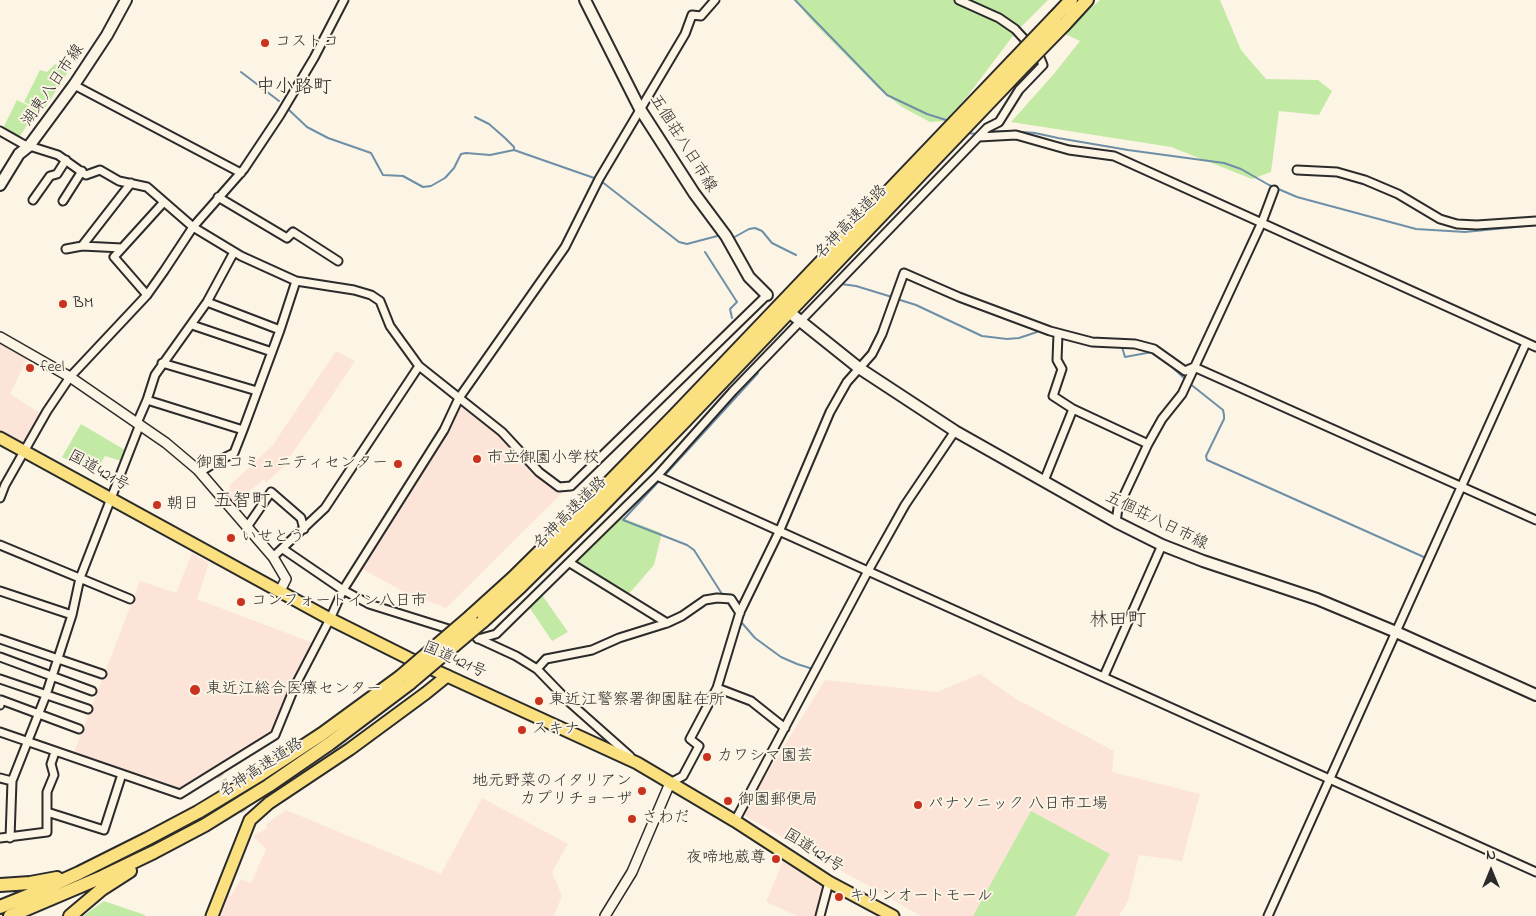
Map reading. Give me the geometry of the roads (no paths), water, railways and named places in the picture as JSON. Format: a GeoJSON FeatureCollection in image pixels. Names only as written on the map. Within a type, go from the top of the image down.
{"type":"FeatureCollection","features":[{"type":"Feature","properties":{"kind":"highway","name":"名神高速道路"},"geometry":{"type":"LineString","coordinates":[[1059,21],[1071,0]]}},
{"type":"Feature","properties":{"kind":"highway","name":"名神高速道路"},"geometry":{"type":"LineString","coordinates":[[10,916],[93,881],[205,825],[268,786],[337,738],[476,619],[513,578],[928,158],[1059,21],[1087,0]]}},
{"type":"Feature","properties":{"kind":"highway","name":"名神高速道路"},"geometry":{"type":"LineString","coordinates":[[0,907],[79,873],[148,839],[261,774],[405,680]]}},
{"type":"Feature","properties":{"kind":"highway"},"geometry":{"type":"LineString","coordinates":[[70,916],[102,889],[207,828],[268,786]]}},
{"type":"Feature","properties":{"kind":"highway"},"geometry":{"type":"LineString","coordinates":[[0,885],[30,883],[79,873]]}},
{"type":"Feature","properties":{"kind":"main road","name":"湖東八日市線"},"geometry":{"type":"LineString","coordinates":[[0,185],[19,154],[29,146],[74,85],[107,35],[126,0]]}},
{"type":"Feature","properties":{"kind":"main road","name":"五個荘八日市線"},"geometry":{"type":"LineString","coordinates":[[585,0],[640,109],[694,193],[725,235],[749,277],[767,295]]}},
{"type":"Feature","properties":{"kind":"main road","name":"五個荘八日市線"},"geometry":{"type":"LineString","coordinates":[[798,319],[859,368],[955,431],[1116,522],[1162,545],[1203,562],[1317,599],[1536,694]]}},
{"type":"Feature","properties":{"kind":"main road","name":"国道421号"},"geometry":{"type":"LineString","coordinates":[[0,438],[330,619],[408,658],[637,763],[735,821],[829,882],[893,916]]}},
{"type":"Feature","properties":{"kind":"main road"},"geometry":{"type":"LineString","coordinates":[[212,916],[250,820],[269,803],[350,749],[447,676]]}},
{"type":"Feature","properties":{"kind":"street"},"geometry":{"type":"LineString","coordinates":[[0,498],[5,485],[46,411],[70,377],[147,295],[192,227],[241,173],[280,115],[310,65],[344,0]]}},
{"type":"Feature","properties":{"kind":"street"},"geometry":{"type":"LineString","coordinates":[[0,732],[180,794],[275,735],[295,686],[343,590],[444,430],[459,398],[565,247],[599,179],[685,34],[692,15],[700,16],[714,0]]}},
{"type":"Feature","properties":{"kind":"street"},"geometry":{"type":"LineString","coordinates":[[478,639],[496,634],[657,476],[798,319],[987,128],[999,122],[1018,90],[1043,65],[1039,55],[1016,29],[999,18],[959,0]]}},
{"type":"Feature","properties":{"kind":"street"},"geometry":{"type":"LineString","coordinates":[[74,85],[241,173]]}},
{"type":"Feature","properties":{"kind":"street"},"geometry":{"type":"LineString","coordinates":[[0,132],[29,146],[58,155],[86,174],[100,170],[119,180],[147,187],[192,227],[234,252],[296,280],[354,290],[371,295],[380,302],[390,326],[419,366],[502,432],[539,472],[558,487],[571,486],[767,295]]}},
{"type":"Feature","properties":{"kind":"street"},"geometry":{"type":"LineString","coordinates":[[980,136],[1016,136],[1068,150],[1114,156],[1536,347]]}},
{"type":"Feature","properties":{"kind":"street"},"geometry":{"type":"LineString","coordinates":[[33,200],[50,176],[56,174],[66,160]]}},
{"type":"Feature","properties":{"kind":"street"},"geometry":{"type":"LineString","coordinates":[[1297,170],[1337,172],[1365,180],[1398,194],[1440,219],[1457,224],[1477,225],[1536,221]]}},
{"type":"Feature","properties":{"kind":"street"},"geometry":{"type":"LineString","coordinates":[[62,200],[82,171]]}},
{"type":"Feature","properties":{"kind":"street"},"geometry":{"type":"LineString","coordinates":[[82,246],[131,183]]}},
{"type":"Feature","properties":{"kind":"street"},"geometry":{"type":"LineString","coordinates":[[1116,522],[1118,508],[1148,444],[1162,419],[1182,394],[1262,222],[1274,190]]}},
{"type":"Feature","properties":{"kind":"street"},"geometry":{"type":"LineString","coordinates":[[218,197],[287,238],[293,232],[338,261]]}},
{"type":"Feature","properties":{"kind":"street"},"geometry":{"type":"LineString","coordinates":[[147,295],[114,257],[163,203]]}},
{"type":"Feature","properties":{"kind":"street"},"geometry":{"type":"LineString","coordinates":[[66,249],[82,246],[122,248]]}},
{"type":"Feature","properties":{"kind":"street"},"geometry":{"type":"LineString","coordinates":[[10,838],[12,781],[46,695],[72,615],[80,578],[139,423],[155,375],[162,363],[192,326],[234,252]]}},
{"type":"Feature","properties":{"kind":"street"},"geometry":{"type":"LineString","coordinates":[[605,916],[632,872],[670,783],[684,776],[699,746],[690,739],[717,688],[740,613],[779,532],[830,412],[847,382],[872,354],[882,334],[904,273],[959,297],[1058,334],[1092,342],[1135,344],[1154,349],[1185,372],[1194,368],[1536,520]]}},
{"type":"Feature","properties":{"kind":"street"},"geometry":{"type":"LineString","coordinates":[[200,472],[234,453],[280,330],[296,280]]}},
{"type":"Feature","properties":{"kind":"street"},"geometry":{"type":"LineString","coordinates":[[207,302],[280,330]]}},
{"type":"Feature","properties":{"kind":"street"},"geometry":{"type":"LineString","coordinates":[[192,326],[272,352]]}},
{"type":"Feature","properties":{"kind":"street"},"geometry":{"type":"LineString","coordinates":[[1058,334],[1057,360],[1062,369],[1053,396],[1073,409],[1148,444]]}},
{"type":"Feature","properties":{"kind":"street"},"geometry":{"type":"LineString","coordinates":[[0,337],[70,377],[139,423],[200,472],[273,557],[286,579],[280,591]]}},
{"type":"Feature","properties":{"kind":"street"},"geometry":{"type":"LineString","coordinates":[[1268,916],[1526,342]]}},
{"type":"Feature","properties":{"kind":"street"},"geometry":{"type":"LineString","coordinates":[[162,363],[257,391]]}},
{"type":"Feature","properties":{"kind":"street"},"geometry":{"type":"LineString","coordinates":[[273,557],[325,508],[419,366]]}},
{"type":"Feature","properties":{"kind":"street"},"geometry":{"type":"LineString","coordinates":[[147,400],[243,430]]}},
{"type":"Feature","properties":{"kind":"street"},"geometry":{"type":"LineString","coordinates":[[1044,481],[1073,409]]}},
{"type":"Feature","properties":{"kind":"street"},"geometry":{"type":"LineString","coordinates":[[735,821],[905,505],[955,431]]}},
{"type":"Feature","properties":{"kind":"street"},"geometry":{"type":"LineString","coordinates":[[657,476],[1536,872]]}},
{"type":"Feature","properties":{"kind":"street"},"geometry":{"type":"LineString","coordinates":[[247,527],[272,492],[301,518],[304,529]]}},
{"type":"Feature","properties":{"kind":"street"},"geometry":{"type":"LineString","coordinates":[[0,545],[130,599]]}},
{"type":"Feature","properties":{"kind":"street"},"geometry":{"type":"LineString","coordinates":[[1104,676],[1162,545]]}},
{"type":"Feature","properties":{"kind":"street"},"geometry":{"type":"LineString","coordinates":[[283,549],[343,590],[370,604],[478,639],[516,656],[537,669],[568,701],[637,763]]}},
{"type":"Feature","properties":{"kind":"street"},"geometry":{"type":"LineString","coordinates":[[570,563],[667,623]]}},
{"type":"Feature","properties":{"kind":"street"},"geometry":{"type":"LineString","coordinates":[[0,591],[72,615]]}},
{"type":"Feature","properties":{"kind":"street"},"geometry":{"type":"LineString","coordinates":[[537,669],[546,659],[592,650],[619,638],[667,623],[688,613],[705,600],[717,598],[731,599],[740,613]]}},
{"type":"Feature","properties":{"kind":"street"},"geometry":{"type":"LineString","coordinates":[[0,639],[102,674]]}},
{"type":"Feature","properties":{"kind":"street"},"geometry":{"type":"LineString","coordinates":[[0,657],[92,691]]}},
{"type":"Feature","properties":{"kind":"street"},"geometry":{"type":"LineString","coordinates":[[0,679],[88,709]]}},
{"type":"Feature","properties":{"kind":"street"},"geometry":{"type":"LineString","coordinates":[[717,688],[751,701],[784,728]]}},
{"type":"Feature","properties":{"kind":"street"},"geometry":{"type":"LineString","coordinates":[[0,705],[1,700],[79,729]]}},
{"type":"Feature","properties":{"kind":"street"},"geometry":{"type":"LineString","coordinates":[[0,838],[47,832],[47,792],[54,775],[51,764],[55,752]]}},
{"type":"Feature","properties":{"kind":"street"},"geometry":{"type":"LineString","coordinates":[[47,812],[104,830],[122,774]]}},
{"type":"Feature","properties":{"kind":"street"},"geometry":{"type":"LineString","coordinates":[[0,778],[12,781]]}},
{"type":"Feature","properties":{"kind":"street"},"geometry":{"type":"LineString","coordinates":[[820,916],[829,882]]}},
{"type":"Feature","properties":{"kind":"waterway"},"geometry":{"type":"LineString","coordinates":[[795,0],[887,95],[927,114],[949,121]]}},
{"type":"Feature","properties":{"kind":"waterway"},"geometry":{"type":"LineString","coordinates":[[241,72],[279,101]]}},
{"type":"Feature","properties":{"kind":"waterway"},"geometry":{"type":"LineString","coordinates":[[288,109],[307,127],[328,138],[371,153],[383,175],[403,176],[423,187],[431,186],[445,178],[454,168],[461,154],[490,155],[514,150],[597,179]]}},
{"type":"Feature","properties":{"kind":"waterway"},"geometry":{"type":"LineString","coordinates":[[475,117],[489,124],[514,147],[514,150]]}},
{"type":"Feature","properties":{"kind":"waterway"},"geometry":{"type":"LineString","coordinates":[[987,132],[1035,133],[1128,150],[1224,163],[1241,169],[1269,185],[1297,197],[1416,229],[1465,232],[1536,225]]}},
{"type":"Feature","properties":{"kind":"waterway"},"geometry":{"type":"LineString","coordinates":[[967,133],[977,134]]}},
{"type":"Feature","properties":{"kind":"waterway"},"geometry":{"type":"LineString","coordinates":[[601,181],[679,242],[687,244],[721,235]]}},
{"type":"Feature","properties":{"kind":"waterway"},"geometry":{"type":"LineString","coordinates":[[731,239],[749,229],[755,228],[762,231],[772,243],[796,255]]}},
{"type":"Feature","properties":{"kind":"waterway"},"geometry":{"type":"LineString","coordinates":[[705,252],[737,302],[730,309],[732,318]]}},
{"type":"Feature","properties":{"kind":"waterway"},"geometry":{"type":"LineString","coordinates":[[841,284],[856,286],[892,297]]}},
{"type":"Feature","properties":{"kind":"waterway"},"geometry":{"type":"LineString","coordinates":[[897,299],[916,305],[982,336],[1007,339],[1019,338],[1037,332]]}},
{"type":"Feature","properties":{"kind":"waterway"},"geometry":{"type":"LineString","coordinates":[[1075,341],[1088,345],[1122,347],[1125,357],[1152,352],[1168,363],[1186,380]]}},
{"type":"Feature","properties":{"kind":"waterway"},"geometry":{"type":"LineString","coordinates":[[664,476],[758,373]]}},
{"type":"Feature","properties":{"kind":"waterway"},"geometry":{"type":"LineString","coordinates":[[1189,383],[1223,410],[1224,419],[1206,456],[1207,460],[1426,558]]}},
{"type":"Feature","properties":{"kind":"waterway"},"geometry":{"type":"LineString","coordinates":[[659,481],[623,520],[687,545],[694,550],[722,594]]}},
{"type":"Feature","properties":{"kind":"waterway"},"geometry":{"type":"LineString","coordinates":[[727,602],[737,616]]}},
{"type":"Feature","properties":{"kind":"waterway"},"geometry":{"type":"LineString","coordinates":[[742,623],[755,638],[781,657],[813,669]]}},
{"type":"Feature","properties":{"kind":"tunnel"},"geometry":{"type":"LineString","coordinates":[[217,771],[250,820]]}},
{"type":"Feature","properties":{"kind":"place","name":"コストコ"},"geometry":{"type":"Point","coordinates":[265,43]}},
{"type":"Feature","properties":{"kind":"place","name":"BM"},"geometry":{"type":"Point","coordinates":[63,304]}},
{"type":"Feature","properties":{"kind":"place","name":"feel"},"geometry":{"type":"Point","coordinates":[30,368]}},
{"type":"Feature","properties":{"kind":"place","name":"市立御園小学校"},"geometry":{"type":"Point","coordinates":[477,459]}},
{"type":"Feature","properties":{"kind":"place","name":"御園コミュニティセンター"},"geometry":{"type":"Point","coordinates":[398,464]}},
{"type":"Feature","properties":{"kind":"place","name":"朝日"},"geometry":{"type":"Point","coordinates":[157,505]}},
{"type":"Feature","properties":{"kind":"place","name":"いせとう"},"geometry":{"type":"Point","coordinates":[231,538]}},
{"type":"Feature","properties":{"kind":"place","name":"コンフォートイン八日市"},"geometry":{"type":"Point","coordinates":[241,602]}},
{"type":"Feature","properties":{"kind":"place","name":"東近江総合医療センター"},"geometry":{"type":"Point","coordinates":[195,690]}},
{"type":"Feature","properties":{"kind":"place","name":"東近江警察署御園駐在所"},"geometry":{"type":"Point","coordinates":[539,701]}},
{"type":"Feature","properties":{"kind":"place","name":"スキナ"},"geometry":{"type":"Point","coordinates":[522,730]}},
{"type":"Feature","properties":{"kind":"place","name":"カワシマ園芸"},"geometry":{"type":"Point","coordinates":[707,757]}},
{"type":"Feature","properties":{"kind":"place","name":"地元野菜のイタリアン カプリチョーザ"},"geometry":{"type":"Point","coordinates":[642,791]}},
{"type":"Feature","properties":{"kind":"place","name":"御園郵便局"},"geometry":{"type":"Point","coordinates":[728,801]}},
{"type":"Feature","properties":{"kind":"place","name":"パナソニック 八日市工場"},"geometry":{"type":"Point","coordinates":[918,805]}},
{"type":"Feature","properties":{"kind":"place","name":"さわだ"},"geometry":{"type":"Point","coordinates":[632,819]}},
{"type":"Feature","properties":{"kind":"place","name":"夜啼地蔵尊"},"geometry":{"type":"Point","coordinates":[776,859]}},
{"type":"Feature","properties":{"kind":"place","name":"キリンオートモール"},"geometry":{"type":"Point","coordinates":[839,897]}},
{"type":"Feature","properties":{"kind":"district","name":"中小路町"},"geometry":{"type":"Point","coordinates":[294,89]}},
{"type":"Feature","properties":{"kind":"district","name":"五智町"},"geometry":{"type":"Point","coordinates":[242,503]}},
{"type":"Feature","properties":{"kind":"district","name":"林田町"},"geometry":{"type":"Point","coordinates":[1118,622]}}]}
